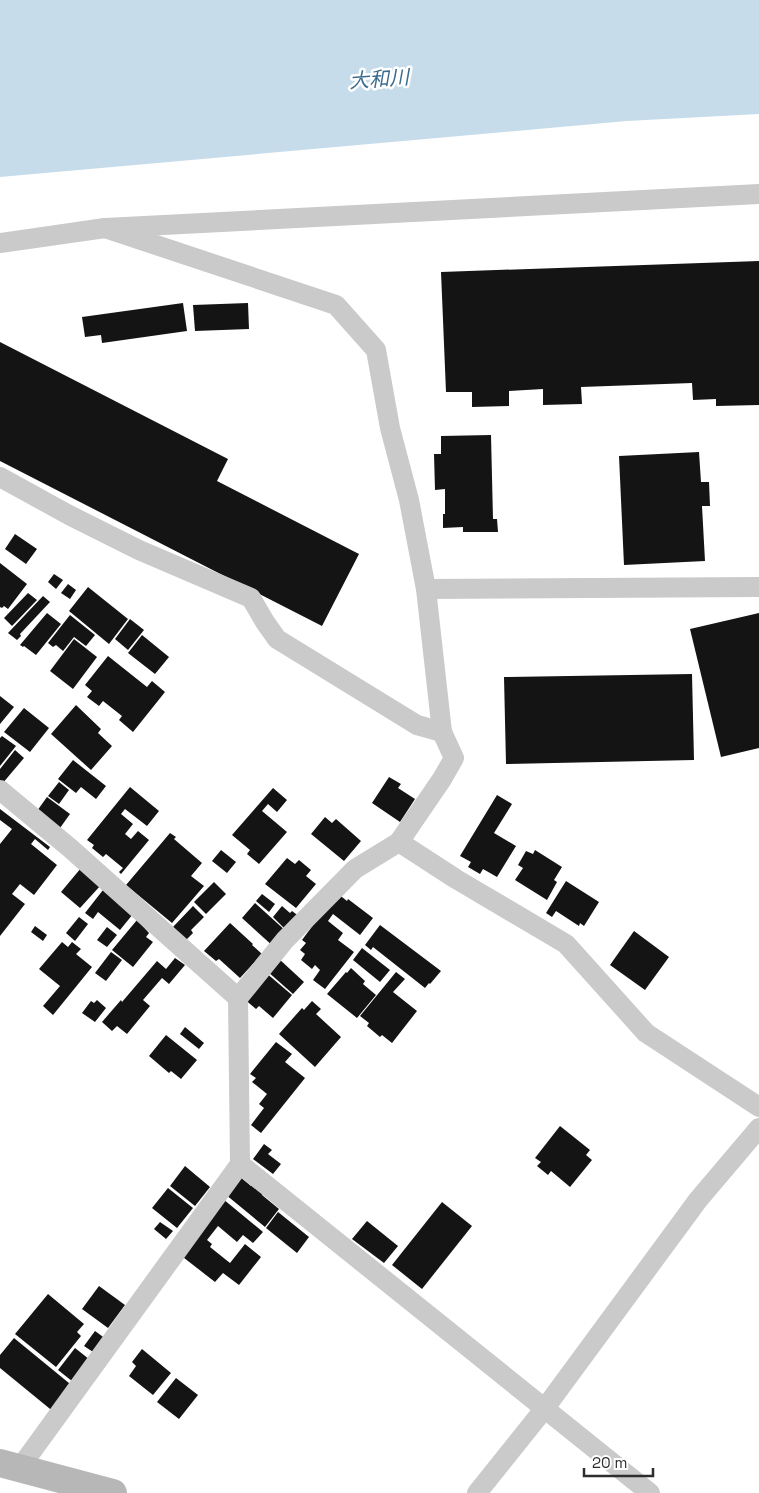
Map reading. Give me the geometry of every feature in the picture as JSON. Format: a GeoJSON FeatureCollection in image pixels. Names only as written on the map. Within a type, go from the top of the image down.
{"type":"FeatureCollection","features":[{"type":"Feature","properties":{"kind":"street"},"geometry":{"type":"LineString","coordinates":[[0,242],[105,228],[759,194]]}},
{"type":"Feature","properties":{"kind":"street"},"geometry":{"type":"LineString","coordinates":[[105,228],[336,305],[376,350],[390,428],[409,500],[426,589],[442,732],[454,758],[399,842],[355,869],[285,940],[238,998],[240,1164],[10,1466],[113,1493]]}},
{"type":"Feature","properties":{"kind":"street"},"geometry":{"type":"LineString","coordinates":[[0,476],[69,515],[139,550],[251,598],[277,639],[417,725],[442,732]]}},
{"type":"Feature","properties":{"kind":"street"},"geometry":{"type":"LineString","coordinates":[[426,589],[759,587]]}},
{"type":"Feature","properties":{"kind":"street"},"geometry":{"type":"LineString","coordinates":[[0,790],[70,848],[238,998]]}},
{"type":"Feature","properties":{"kind":"street"},"geometry":{"type":"LineString","coordinates":[[399,842],[456,879],[566,944],[646,1033],[759,1107]]}},
{"type":"Feature","properties":{"kind":"street"},"geometry":{"type":"LineString","coordinates":[[477,1493],[545,1408],[698,1200],[759,1128]]}},
{"type":"Feature","properties":{"kind":"street"},"geometry":{"type":"LineString","coordinates":[[240,1164],[650,1493]]}},
{"type":"Feature","properties":{"kind":"water","name":"大和川"},"geometry":{"type":"Polygon","coordinates":[[[0,0],[759,0],[759,114],[627,121],[0,177],[0,0]]]}},
{"type":"Feature","properties":{"kind":"building"},"geometry":{"type":"Polygon","coordinates":[[[759,261],[759,405],[716,406],[716,399],[693,400],[692,383],[581,387],[582,404],[543,405],[543,389],[509,391],[509,406],[472,407],[472,392],[446,392],[441,272],[759,261]]]}},
{"type":"Feature","properties":{"kind":"building"},"geometry":{"type":"Polygon","coordinates":[[[183,303],[187,331],[102,343],[101,335],[85,337],[82,317],[183,303]]]}},
{"type":"Feature","properties":{"kind":"building"},"geometry":{"type":"Polygon","coordinates":[[[248,303],[249,329],[195,331],[193,305],[248,303]]]}},
{"type":"Feature","properties":{"kind":"building"},"geometry":{"type":"Polygon","coordinates":[[[0,342],[228,459],[217,481],[359,554],[322,626],[0,461],[0,342]]]}},
{"type":"Feature","properties":{"kind":"building"},"geometry":{"type":"Polygon","coordinates":[[[491,435],[493,519],[497,519],[498,532],[463,532],[463,527],[443,528],[445,489],[435,490],[434,454],[441,454],[441,436],[491,435]]]}},
{"type":"Feature","properties":{"kind":"building"},"geometry":{"type":"Polygon","coordinates":[[[699,452],[701,482],[709,482],[710,506],[702,506],[705,561],[624,565],[619,456],[699,452]]]}},
{"type":"Feature","properties":{"kind":"building"},"geometry":{"type":"Polygon","coordinates":[[[15,534],[37,549],[26,564],[5,549],[15,534]]]}},
{"type":"Feature","properties":{"kind":"building"},"geometry":{"type":"Polygon","coordinates":[[[0,563],[27,584],[8,609],[4,606],[0,607],[0,563]]]}},
{"type":"Feature","properties":{"kind":"building"},"geometry":{"type":"Polygon","coordinates":[[[54,574],[63,580],[56,589],[48,582],[54,574]]]}},
{"type":"Feature","properties":{"kind":"building"},"geometry":{"type":"Polygon","coordinates":[[[68,584],[76,590],[70,599],[61,593],[68,584]]]}},
{"type":"Feature","properties":{"kind":"building"},"geometry":{"type":"Polygon","coordinates":[[[88,587],[128,619],[109,644],[69,611],[88,587]]]}},
{"type":"Feature","properties":{"kind":"building"},"geometry":{"type":"Polygon","coordinates":[[[28,593],[37,600],[12,626],[4,618],[28,593]]]}},
{"type":"Feature","properties":{"kind":"building"},"geometry":{"type":"Polygon","coordinates":[[[43,596],[50,602],[20,634],[21,636],[17,640],[8,633],[43,596]]]}},
{"type":"Feature","properties":{"kind":"building"},"geometry":{"type":"Polygon","coordinates":[[[47,613],[61,624],[36,655],[20,645],[47,613]]]}},
{"type":"Feature","properties":{"kind":"building"},"geometry":{"type":"Polygon","coordinates":[[[759,613],[759,748],[721,757],[690,629],[759,613]]]}},
{"type":"Feature","properties":{"kind":"building"},"geometry":{"type":"Polygon","coordinates":[[[70,615],[95,635],[86,646],[74,637],[63,651],[56,645],[53,647],[48,643],[70,615]]]}},
{"type":"Feature","properties":{"kind":"building"},"geometry":{"type":"Polygon","coordinates":[[[130,619],[144,630],[128,650],[115,639],[130,619]]]}},
{"type":"Feature","properties":{"kind":"building"},"geometry":{"type":"Polygon","coordinates":[[[142,635],[169,657],[155,674],[128,653],[142,635]]]}},
{"type":"Feature","properties":{"kind":"building"},"geometry":{"type":"Polygon","coordinates":[[[74,639],[97,657],[73,689],[50,671],[74,639]]]}},
{"type":"Feature","properties":{"kind":"building"},"geometry":{"type":"Polygon","coordinates":[[[108,656],[147,687],[152,681],[165,692],[133,732],[119,720],[122,716],[103,701],[99,706],[87,697],[92,691],[85,685],[108,656]]]}},
{"type":"Feature","properties":{"kind":"building"},"geometry":{"type":"Polygon","coordinates":[[[692,674],[694,760],[506,764],[504,677],[692,674]]]}},
{"type":"Feature","properties":{"kind":"building"},"geometry":{"type":"Polygon","coordinates":[[[0,696],[14,707],[0,724],[0,696]]]}},
{"type":"Feature","properties":{"kind":"building"},"geometry":{"type":"Polygon","coordinates":[[[76,705],[101,729],[98,733],[112,746],[91,770],[51,734],[76,705]]]}},
{"type":"Feature","properties":{"kind":"building"},"geometry":{"type":"Polygon","coordinates":[[[24,708],[49,728],[30,752],[4,732],[24,708]]]}},
{"type":"Feature","properties":{"kind":"building"},"geometry":{"type":"Polygon","coordinates":[[[2,736],[16,746],[0,766],[0,738],[2,736]]]}},
{"type":"Feature","properties":{"kind":"building"},"geometry":{"type":"Polygon","coordinates":[[[15,750],[24,758],[2,784],[0,783],[0,769],[15,750]]]}},
{"type":"Feature","properties":{"kind":"building"},"geometry":{"type":"Polygon","coordinates":[[[73,760],[106,786],[96,799],[81,787],[76,793],[58,779],[73,760]]]}},
{"type":"Feature","properties":{"kind":"building"},"geometry":{"type":"Polygon","coordinates":[[[389,777],[401,784],[398,788],[415,799],[400,822],[372,803],[389,777]]]}},
{"type":"Feature","properties":{"kind":"building"},"geometry":{"type":"Polygon","coordinates":[[[59,782],[69,790],[59,804],[48,796],[59,782]]]}},
{"type":"Feature","properties":{"kind":"building"},"geometry":{"type":"Polygon","coordinates":[[[130,787],[159,811],[147,826],[125,809],[121,814],[133,824],[125,834],[131,839],[138,831],[149,840],[121,874],[119,872],[123,868],[106,854],[103,857],[92,848],[94,845],[87,840],[130,787]]]}},
{"type":"Feature","properties":{"kind":"building"},"geometry":{"type":"Polygon","coordinates":[[[273,788],[287,800],[277,812],[268,804],[262,811],[287,832],[259,864],[247,854],[250,850],[232,835],[273,788]]]}},
{"type":"Feature","properties":{"kind":"building"},"geometry":{"type":"Polygon","coordinates":[[[497,795],[512,804],[494,833],[516,846],[497,877],[483,869],[480,874],[468,867],[471,862],[460,856],[497,795]]]}},
{"type":"Feature","properties":{"kind":"building"},"geometry":{"type":"Polygon","coordinates":[[[47,797],[70,814],[60,828],[37,811],[47,797]]]}},
{"type":"Feature","properties":{"kind":"building"},"geometry":{"type":"Polygon","coordinates":[[[0,809],[50,847],[48,850],[35,839],[31,844],[57,865],[34,895],[20,884],[12,894],[25,904],[0,936],[0,844],[12,829],[0,820],[0,809]]]}},
{"type":"Feature","properties":{"kind":"building"},"geometry":{"type":"Polygon","coordinates":[[[325,817],[332,823],[336,819],[361,841],[344,861],[311,834],[325,817]]]}},
{"type":"Feature","properties":{"kind":"building"},"geometry":{"type":"Polygon","coordinates":[[[170,833],[176,837],[174,839],[202,863],[191,876],[204,886],[172,923],[126,885],[170,833]]]}},
{"type":"Feature","properties":{"kind":"building"},"geometry":{"type":"Polygon","coordinates":[[[221,850],[236,862],[227,873],[212,861],[221,850]]]}},
{"type":"Feature","properties":{"kind":"building"},"geometry":{"type":"Polygon","coordinates":[[[535,850],[562,867],[554,880],[557,882],[547,900],[515,880],[523,868],[518,865],[526,851],[533,854],[535,850]]]}},
{"type":"Feature","properties":{"kind":"building"},"geometry":{"type":"Polygon","coordinates":[[[287,858],[295,864],[299,860],[311,870],[306,876],[316,884],[296,908],[265,884],[287,858]]]}},
{"type":"Feature","properties":{"kind":"building"},"geometry":{"type":"Polygon","coordinates":[[[81,868],[101,885],[80,908],[61,892],[81,868]]]}},
{"type":"Feature","properties":{"kind":"building"},"geometry":{"type":"Polygon","coordinates":[[[566,881],[599,902],[584,926],[580,923],[579,926],[556,911],[552,917],[546,913],[566,881]]]}},
{"type":"Feature","properties":{"kind":"building"},"geometry":{"type":"Polygon","coordinates":[[[214,882],[226,894],[206,914],[194,902],[214,882]]]}},
{"type":"Feature","properties":{"kind":"building"},"geometry":{"type":"Polygon","coordinates":[[[103,890],[133,914],[120,930],[98,912],[93,919],[85,913],[103,890]]]}},
{"type":"Feature","properties":{"kind":"building"},"geometry":{"type":"Polygon","coordinates":[[[337,893],[373,918],[360,935],[333,914],[328,921],[343,933],[338,940],[354,952],[325,989],[313,980],[320,970],[315,965],[312,969],[301,960],[305,954],[300,950],[306,943],[302,940],[337,893]]]}},
{"type":"Feature","properties":{"kind":"building"},"geometry":{"type":"Polygon","coordinates":[[[262,894],[275,904],[269,912],[256,901],[262,894]]]}},
{"type":"Feature","properties":{"kind":"building"},"geometry":{"type":"Polygon","coordinates":[[[255,903],[287,932],[274,947],[242,918],[255,903]]]}},
{"type":"Feature","properties":{"kind":"building"},"geometry":{"type":"Polygon","coordinates":[[[193,906],[204,917],[191,930],[193,933],[186,940],[173,927],[193,906]]]}},
{"type":"Feature","properties":{"kind":"building"},"geometry":{"type":"Polygon","coordinates":[[[282,906],[290,913],[292,911],[300,917],[287,931],[273,917],[282,906]]]}},
{"type":"Feature","properties":{"kind":"building"},"geometry":{"type":"Polygon","coordinates":[[[79,917],[88,924],[75,941],[66,933],[79,917]]]}},
{"type":"Feature","properties":{"kind":"building"},"geometry":{"type":"Polygon","coordinates":[[[137,920],[149,933],[146,937],[153,942],[133,967],[112,950],[137,920]]]}},
{"type":"Feature","properties":{"kind":"building"},"geometry":{"type":"Polygon","coordinates":[[[230,923],[262,954],[240,978],[219,959],[216,961],[204,951],[230,923]]]}},
{"type":"Feature","properties":{"kind":"building"},"geometry":{"type":"Polygon","coordinates":[[[380,925],[441,971],[425,988],[373,947],[371,950],[365,945],[380,925]]]}},
{"type":"Feature","properties":{"kind":"building"},"geometry":{"type":"Polygon","coordinates":[[[35,926],[47,935],[43,941],[31,932],[35,926]]]}},
{"type":"Feature","properties":{"kind":"building"},"geometry":{"type":"Polygon","coordinates":[[[107,927],[117,935],[107,947],[97,940],[107,927]]]}},
{"type":"Feature","properties":{"kind":"building"},"geometry":{"type":"Polygon","coordinates":[[[634,931],[669,957],[645,990],[610,965],[634,931]]]}},
{"type":"Feature","properties":{"kind":"building"},"geometry":{"type":"Polygon","coordinates":[[[62,942],[68,947],[72,942],[81,949],[76,954],[92,967],[53,1015],[43,1006],[60,986],[39,969],[62,942]]]}},
{"type":"Feature","properties":{"kind":"building"},"geometry":{"type":"Polygon","coordinates":[[[362,948],[390,970],[380,982],[353,960],[362,948]]]}},
{"type":"Feature","properties":{"kind":"building"},"geometry":{"type":"Polygon","coordinates":[[[111,952],[122,960],[106,981],[95,973],[111,952]]]}},
{"type":"Feature","properties":{"kind":"building"},"geometry":{"type":"Polygon","coordinates":[[[175,958],[185,965],[169,984],[162,978],[143,1000],[150,1006],[127,1034],[117,1026],[112,1031],[102,1022],[157,961],[166,969],[175,958]]]}},
{"type":"Feature","properties":{"kind":"building"},"geometry":{"type":"Polygon","coordinates":[[[278,958],[304,982],[293,994],[267,971],[278,958]]]}},
{"type":"Feature","properties":{"kind":"building"},"geometry":{"type":"Polygon","coordinates":[[[351,968],[365,981],[363,984],[376,995],[357,1018],[327,994],[351,968]]]}},
{"type":"Feature","properties":{"kind":"building"},"geometry":{"type":"Polygon","coordinates":[[[265,972],[292,995],[273,1018],[259,1006],[256,1009],[243,998],[265,972]]]}},
{"type":"Feature","properties":{"kind":"building"},"geometry":{"type":"Polygon","coordinates":[[[396,972],[405,979],[393,992],[417,1011],[392,1043],[382,1035],[380,1037],[367,1026],[369,1023],[360,1016],[396,972]]]}},
{"type":"Feature","properties":{"kind":"building"},"geometry":{"type":"Polygon","coordinates":[[[97,1000],[106,1008],[95,1022],[82,1013],[91,1001],[94,1003],[97,1000]]]}},
{"type":"Feature","properties":{"kind":"building"},"geometry":{"type":"Polygon","coordinates":[[[312,1001],[321,1009],[316,1014],[341,1037],[315,1067],[279,1034],[302,1008],[304,1010],[312,1001]]]}},
{"type":"Feature","properties":{"kind":"building"},"geometry":{"type":"Polygon","coordinates":[[[185,1027],[204,1043],[199,1049],[180,1034],[185,1027]]]}},
{"type":"Feature","properties":{"kind":"building"},"geometry":{"type":"Polygon","coordinates":[[[166,1035],[197,1060],[181,1079],[171,1071],[169,1073],[149,1056],[166,1035]]]}},
{"type":"Feature","properties":{"kind":"building"},"geometry":{"type":"Polygon","coordinates":[[[276,1042],[292,1054],[285,1062],[305,1078],[261,1133],[251,1125],[264,1108],[259,1104],[267,1094],[252,1082],[256,1078],[250,1074],[276,1042]]]}},
{"type":"Feature","properties":{"kind":"building"},"geometry":{"type":"Polygon","coordinates":[[[560,1126],[590,1150],[586,1155],[592,1160],[570,1187],[551,1171],[548,1175],[537,1166],[541,1162],[535,1158],[560,1126]]]}},
{"type":"Feature","properties":{"kind":"building"},"geometry":{"type":"Polygon","coordinates":[[[264,1144],[272,1150],[268,1154],[281,1164],[273,1174],[253,1159],[264,1144]]]}},
{"type":"Feature","properties":{"kind":"building"},"geometry":{"type":"Polygon","coordinates":[[[185,1166],[210,1187],[195,1206],[170,1186],[185,1166]]]}},
{"type":"Feature","properties":{"kind":"building"},"geometry":{"type":"Polygon","coordinates":[[[239,1176],[251,1186],[254,1183],[264,1191],[262,1195],[279,1209],[265,1227],[225,1194],[239,1176]]]}},
{"type":"Feature","properties":{"kind":"building"},"geometry":{"type":"Polygon","coordinates":[[[168,1188],[193,1208],[177,1228],[152,1208],[168,1188]]]}},
{"type":"Feature","properties":{"kind":"building"},"geometry":{"type":"Polygon","coordinates":[[[223,1199],[263,1232],[253,1243],[243,1235],[237,1242],[218,1226],[207,1240],[212,1244],[210,1247],[230,1263],[245,1244],[261,1257],[239,1285],[223,1273],[215,1282],[179,1254],[223,1199]]]}},
{"type":"Feature","properties":{"kind":"building"},"geometry":{"type":"Polygon","coordinates":[[[442,1202],[472,1226],[422,1289],[392,1265],[442,1202]]]}},
{"type":"Feature","properties":{"kind":"building"},"geometry":{"type":"Polygon","coordinates":[[[278,1212],[309,1237],[297,1253],[266,1228],[278,1212]]]}},
{"type":"Feature","properties":{"kind":"building"},"geometry":{"type":"Polygon","coordinates":[[[367,1221],[398,1246],[384,1263],[352,1239],[367,1221]]]}},
{"type":"Feature","properties":{"kind":"building"},"geometry":{"type":"Polygon","coordinates":[[[160,1222],[173,1231],[166,1239],[154,1229],[160,1222]]]}},
{"type":"Feature","properties":{"kind":"building"},"geometry":{"type":"Polygon","coordinates":[[[99,1286],[125,1305],[108,1328],[82,1309],[99,1286]]]}},
{"type":"Feature","properties":{"kind":"building"},"geometry":{"type":"Polygon","coordinates":[[[48,1294],[84,1324],[77,1332],[81,1336],[56,1367],[15,1334],[48,1294]]]}},
{"type":"Feature","properties":{"kind":"building"},"geometry":{"type":"Polygon","coordinates":[[[95,1331],[110,1342],[99,1356],[84,1346],[95,1331]]]}},
{"type":"Feature","properties":{"kind":"building"},"geometry":{"type":"Polygon","coordinates":[[[14,1338],[75,1388],[55,1413],[0,1368],[0,1355],[14,1338]]]}},
{"type":"Feature","properties":{"kind":"building"},"geometry":{"type":"Polygon","coordinates":[[[75,1348],[94,1363],[77,1385],[58,1370],[75,1348]]]}},
{"type":"Feature","properties":{"kind":"building"},"geometry":{"type":"Polygon","coordinates":[[[142,1349],[171,1373],[153,1395],[129,1376],[136,1366],[132,1362],[142,1349]]]}},
{"type":"Feature","properties":{"kind":"building"},"geometry":{"type":"Polygon","coordinates":[[[176,1378],[198,1395],[179,1419],[157,1402],[176,1378]]]}}]}
